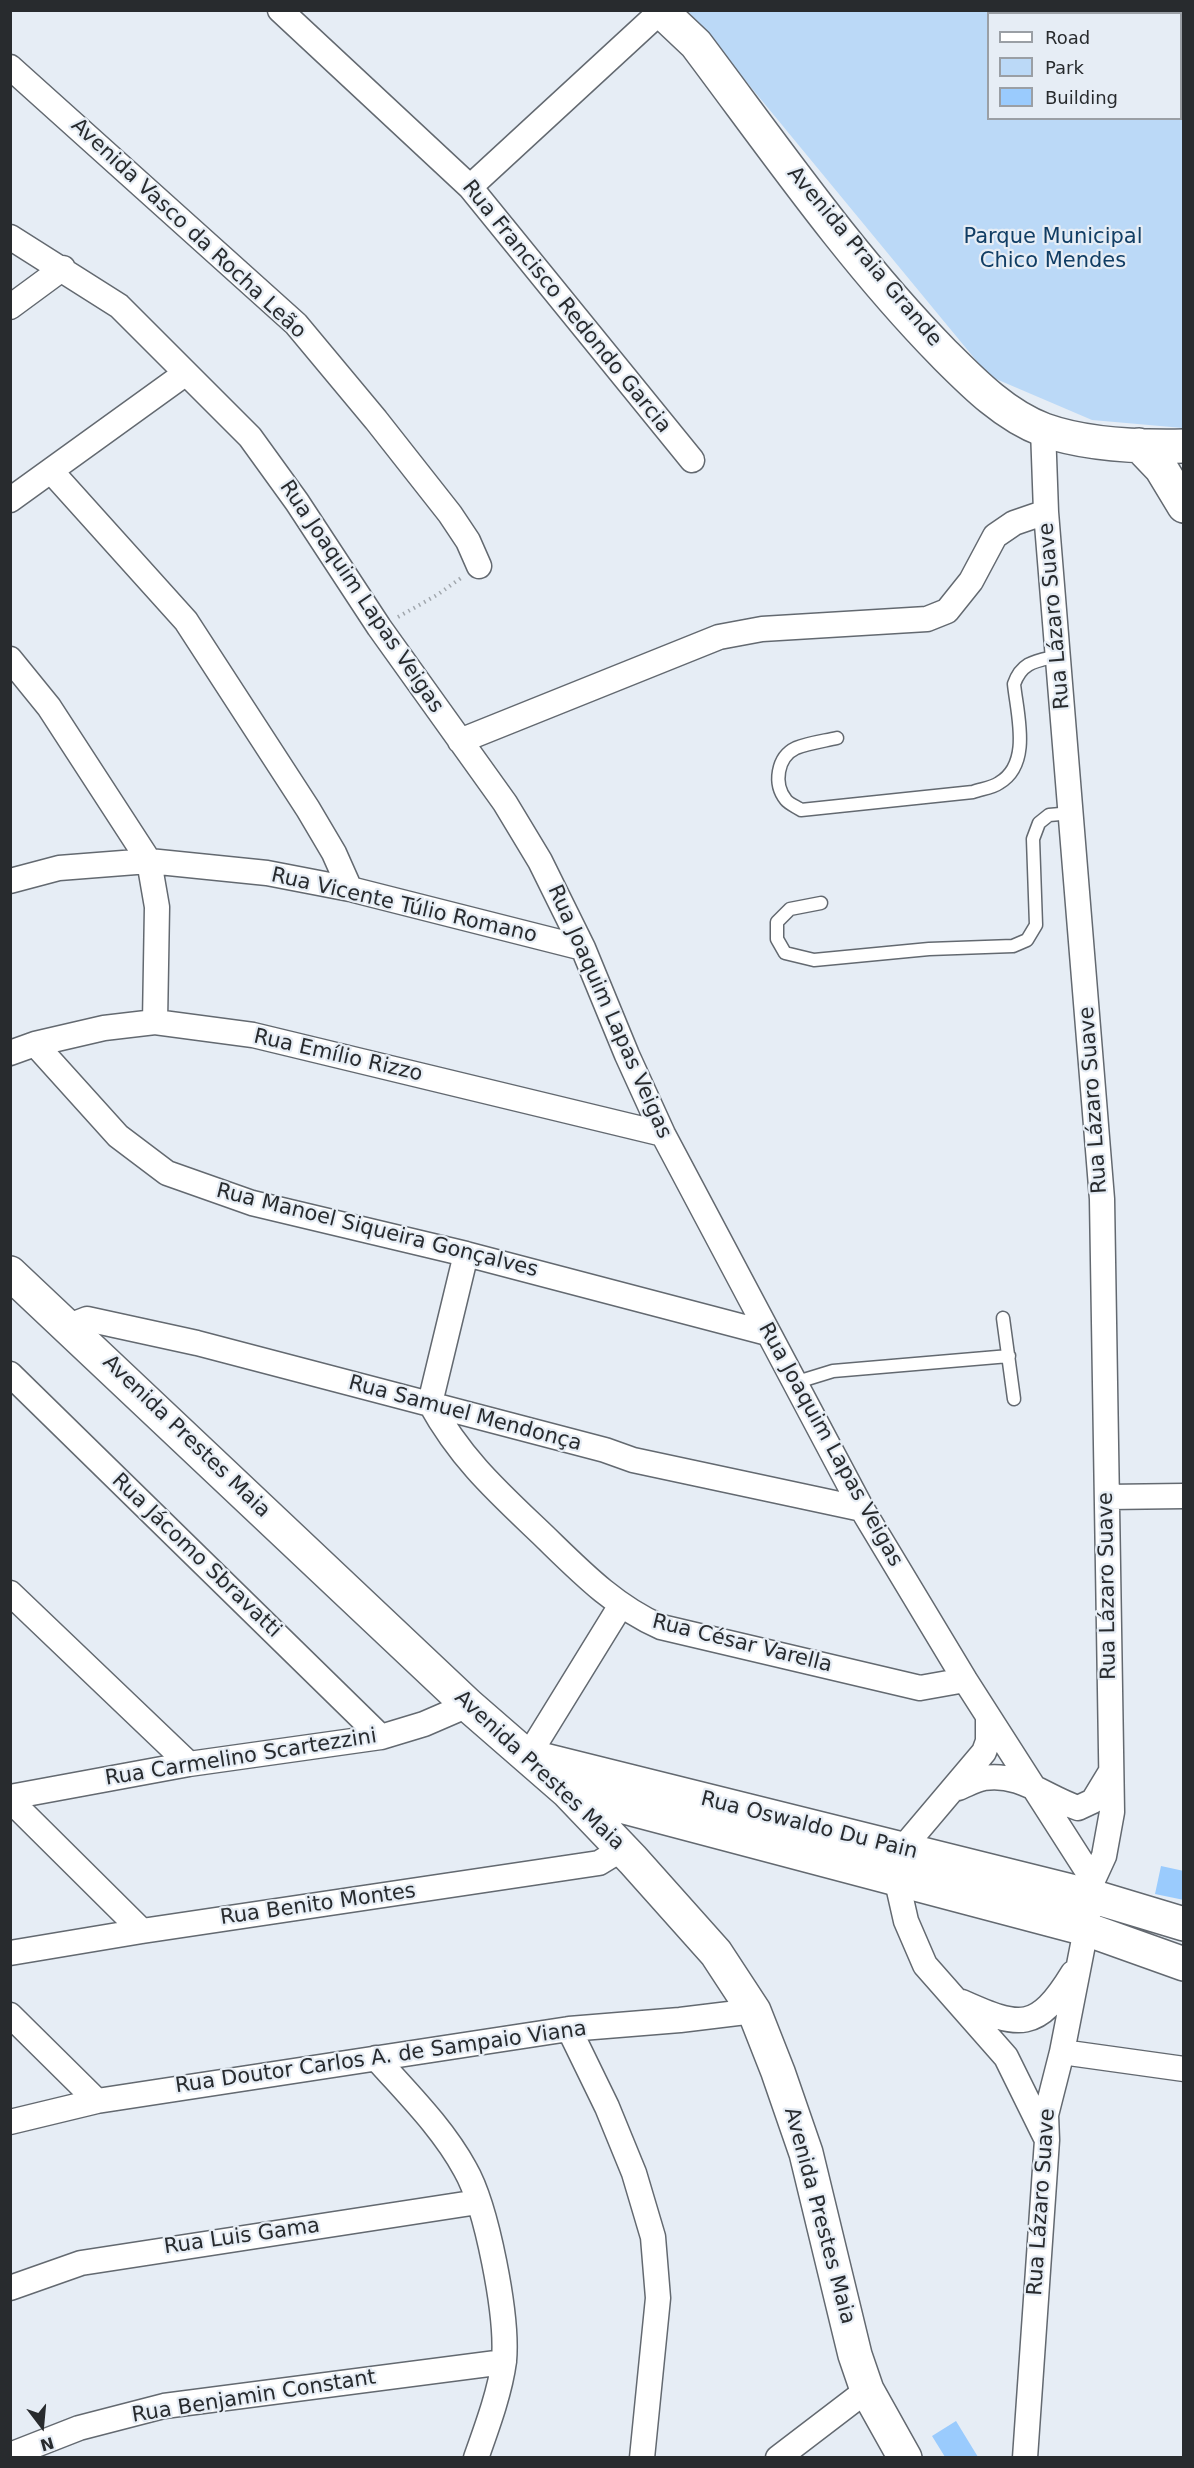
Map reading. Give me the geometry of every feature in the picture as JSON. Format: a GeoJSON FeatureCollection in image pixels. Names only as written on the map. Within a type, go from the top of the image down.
{"type":"FeatureCollection","features":[{"type":"Feature","properties":{"kind":"main road","name":"Avenida Praia Grande"},"geometry":{"type":"LineString","coordinates":[[661,11],[696,44],[879,282],[927,336],[974,383],[1003,407],[1043,429],[1076,437],[1139,445],[1184,446]]}},
{"type":"Feature","properties":{"kind":"main road"},"geometry":{"type":"LineString","coordinates":[[1139,445],[1161,468],[1184,506]]}},
{"type":"Feature","properties":{"kind":"main road","name":"Avenida Prestes Maia"},"geometry":{"type":"LineString","coordinates":[[15,1283],[69,1326],[468,1705],[568,1792],[716,1953],[754,2011],[804,2145],[845,2317],[867,2390],[905,2457]]}},
{"type":"Feature","properties":{"kind":"main road","name":"Rua Oswaldo Du Pain"},"geometry":{"type":"LineString","coordinates":[[528,1756],[899,1863],[1184,1964]]}},
{"type":"Feature","properties":{"kind":"main road","name":"Rua Oswaldo Du Pain"},"geometry":{"type":"LineString","coordinates":[[568,1792],[899,1863],[1092,1888],[1184,1924]]}},
{"type":"Feature","properties":{"kind":"street","name":"Rua Francisco Redondo Garcia"},"geometry":{"type":"LineString","coordinates":[[280,10],[470,187],[692,460]]}},
{"type":"Feature","properties":{"kind":"street"},"geometry":{"type":"LineString","coordinates":[[470,187],[661,11]]}},
{"type":"Feature","properties":{"kind":"street","name":"Avenida Vasco da Rocha Leão"},"geometry":{"type":"LineString","coordinates":[[10,67],[296,324],[450,514],[468,541],[479,566]]}},
{"type":"Feature","properties":{"kind":"street","name":"Rua Joaquim Lapas Veigas"},"geometry":{"type":"LineString","coordinates":[[10,237],[63,268],[119,306],[250,437],[297,502],[379,627],[505,803],[540,861],[583,948],[627,1055],[663,1134],[862,1509],[964,1680],[1034,1786],[1092,1888]]}},
{"type":"Feature","properties":{"kind":"street"},"geometry":{"type":"LineString","coordinates":[[10,306],[63,268]]}},
{"type":"Feature","properties":{"kind":"street"},"geometry":{"type":"LineString","coordinates":[[10,500],[186,374]]}},
{"type":"Feature","properties":{"kind":"street","name":"Rua Lázaro Suave"},"geometry":{"type":"LineString","coordinates":[[1024,2457],[1047,2140],[1046,2115],[1062,2052],[1092,1888],[1110,1831],[1102,1199],[1046,512],[1043,429]]}},
{"type":"Feature","properties":{"kind":"street"},"geometry":{"type":"LineString","coordinates":[[51,471],[186,621],[308,809],[334,853],[350,890]]}},
{"type":"Feature","properties":{"kind":"street"},"geometry":{"type":"LineString","coordinates":[[460,741],[719,637],[762,629],[927,619],[947,610],[971,581],[995,536],[1014,523],[1046,512]]}},
{"type":"Feature","properties":{"kind":"street"},"geometry":{"type":"LineString","coordinates":[[10,660],[20,689],[95,776],[149,861],[158,906],[155,1022]]}},
{"type":"Feature","properties":{"kind":"street","name":"Rua Vicente Túlio Romano"},"geometry":{"type":"LineString","coordinates":[[10,881],[59,868],[149,861],[267,873],[350,890],[583,948]]}},
{"type":"Feature","properties":{"kind":"street","name":"Rua Emílio Rizzo"},"geometry":{"type":"LineString","coordinates":[[10,1053],[35,1044],[104,1028],[155,1022],[254,1035],[663,1134]]}},
{"type":"Feature","properties":{"kind":"street","name":"Rua Manoel Siqueira Gonçalves"},"geometry":{"type":"LineString","coordinates":[[35,1044],[118,1136],[167,1173],[252,1203],[466,1254],[767,1333]]}},
{"type":"Feature","properties":{"kind":"street"},"geometry":{"type":"LineString","coordinates":[[430,1403],[466,1254]]}},
{"type":"Feature","properties":{"kind":"street","name":"Rua Samuel Mendonça"},"geometry":{"type":"LineString","coordinates":[[69,1326],[87,1319],[126,1327],[430,1403],[500,1424],[605,1450],[633,1460],[862,1509]]}},
{"type":"Feature","properties":{"kind":"street","name":"Rua Jácomo Sbravatti"},"geometry":{"type":"LineString","coordinates":[[10,1374],[381,1737]]}},
{"type":"Feature","properties":{"kind":"street","name":"Rua César Varella"},"geometry":{"type":"LineString","coordinates":[[430,1403],[449,1438],[473,1468],[599,1588],[638,1617],[661,1627],[920,1688],[964,1680]]}},
{"type":"Feature","properties":{"kind":"street"},"geometry":{"type":"LineString","coordinates":[[1107,1497],[1184,1496]]}},
{"type":"Feature","properties":{"kind":"street"},"geometry":{"type":"LineString","coordinates":[[10,1593],[189,1764]]}},
{"type":"Feature","properties":{"kind":"street"},"geometry":{"type":"LineString","coordinates":[[528,1756],[621,1605]]}},
{"type":"Feature","properties":{"kind":"street","name":"Rua Carmelino Scartezzini"},"geometry":{"type":"LineString","coordinates":[[10,1798],[189,1764],[381,1737],[424,1724],[468,1705]]}},
{"type":"Feature","properties":{"kind":"street"},"geometry":{"type":"LineString","coordinates":[[988,1717],[988,1741],[984,1752],[899,1863],[906,1921],[925,1965],[1006,2057],[1047,2140]]}},
{"type":"Feature","properties":{"kind":"street"},"geometry":{"type":"LineString","coordinates":[[956,1789],[984,1778],[1002,1778],[1034,1786],[1059,1802],[1078,1808],[1093,1801],[1110,1773]]}},
{"type":"Feature","properties":{"kind":"street"},"geometry":{"type":"LineString","coordinates":[[10,1798],[142,1931]]}},
{"type":"Feature","properties":{"kind":"street","name":"Rua Benito Montes"},"geometry":{"type":"LineString","coordinates":[[10,1953],[142,1931],[599,1863],[622,1849]]}},
{"type":"Feature","properties":{"kind":"street"},"geometry":{"type":"LineString","coordinates":[[954,1999],[1003,2020],[1032,2018],[1046,2009],[1062,1992],[1080,1963]]}},
{"type":"Feature","properties":{"kind":"street","name":"Rua Doutor Carlos A. de Sampaio Viana"},"geometry":{"type":"LineString","coordinates":[[10,2122],[97,2101],[568,2029],[680,2020],[754,2011]]}},
{"type":"Feature","properties":{"kind":"street"},"geometry":{"type":"LineString","coordinates":[[10,2015],[97,2101]]}},
{"type":"Feature","properties":{"kind":"street"},"geometry":{"type":"LineString","coordinates":[[568,2029],[607,2107],[634,2173],[652,2237],[658,2298],[642,2457]]}},
{"type":"Feature","properties":{"kind":"street"},"geometry":{"type":"LineString","coordinates":[[1062,2052],[1184,2069]]}},
{"type":"Feature","properties":{"kind":"street"},"geometry":{"type":"LineString","coordinates":[[376,2058],[440,2130],[466,2170],[478,2202],[495,2266],[504,2325],[504,2362],[476,2457]]}},
{"type":"Feature","properties":{"kind":"street","name":"Rua Luis Gama"},"geometry":{"type":"LineString","coordinates":[[10,2288],[81,2263],[478,2202]]}},
{"type":"Feature","properties":{"kind":"street","name":"Rua Benjamin Constant"},"geometry":{"type":"LineString","coordinates":[[10,2455],[79,2428],[165,2406],[504,2362]]}},
{"type":"Feature","properties":{"kind":"street"},"geometry":{"type":"LineString","coordinates":[[778,2457],[867,2390]]}},
{"type":"Feature","properties":{"kind":"lane"},"geometry":{"type":"LineString","coordinates":[[837,738],[795,748],[781,760],[777,774],[780,787],[786,800],[801,810],[973,792],[1000,783],[1014,768],[1021,751],[1014,684],[1018,673],[1027,663],[1058,656]]}},
{"type":"Feature","properties":{"kind":"lane"},"geometry":{"type":"LineString","coordinates":[[821,903],[790,909],[777,922],[777,939],[785,953],[814,960],[929,949],[1013,946],[1027,940],[1036,925],[1033,839],[1040,823],[1049,815],[1072,813]]}},
{"type":"Feature","properties":{"kind":"lane"},"geometry":{"type":"LineString","coordinates":[[1003,1318],[1014,1399]]}},
{"type":"Feature","properties":{"kind":"lane"},"geometry":{"type":"LineString","coordinates":[[794,1383],[833,1371],[1009,1356]]}},
{"type":"Feature","properties":{"kind":"path"},"geometry":{"type":"LineString","coordinates":[[379,627],[437,596],[479,566]]}},
{"type":"Feature","properties":{"kind":"green space","name":"Parque Municipal Chico Mendes"},"geometry":{"type":"Polygon","coordinates":[[[688,11],[1183,11],[1183,428],[1092,420],[989,376],[688,11]]]}},
{"type":"Feature","properties":{"kind":"building"},"geometry":{"type":"Polygon","coordinates":[[[1161,1866],[1184,1871],[1184,1900],[1155,1894],[1161,1866]]]}},
{"type":"Feature","properties":{"kind":"building"},"geometry":{"type":"Polygon","coordinates":[[[956,2421],[978,2457],[945,2457],[932,2436],[956,2421]]]}}]}
